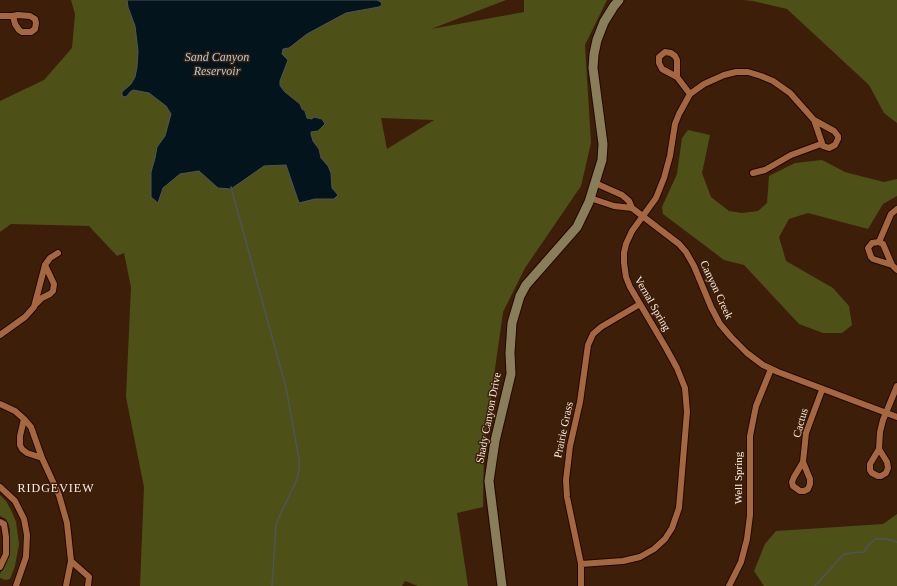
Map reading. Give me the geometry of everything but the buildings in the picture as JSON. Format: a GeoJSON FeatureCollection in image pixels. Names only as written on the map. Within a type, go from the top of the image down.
{"type":"FeatureCollection","features":[{"type":"Feature","properties":{"kind":"street","name":"Shady Canyon Drive"},"geometry":{"type":"LineString","coordinates":[[502,586],[489,481],[495,441],[511,374],[510,353],[512,323],[520,296],[526,285],[577,227],[584,214],[595,183],[602,160],[603,144],[593,68],[594,54],[597,40],[604,22],[619,0]]}},
{"type":"Feature","properties":{"kind":"street"},"geometry":{"type":"LineString","coordinates":[[0,16],[12,16]]}},
{"type":"Feature","properties":{"kind":"street","name":"Vernal Spring"},"geometry":{"type":"LineString","coordinates":[[581,564],[623,561],[640,557],[654,549],[665,539],[672,528],[678,508],[688,412],[684,388],[673,361],[630,288],[626,277],[624,258],[626,244],[632,231],[656,198],[664,178],[670,156],[675,124],[679,114],[690,94],[714,78],[736,72],[748,72],[773,81],[790,93],[814,120],[834,131],[838,136],[837,143],[832,147],[826,147],[821,144],[814,120]]}},
{"type":"Feature","properties":{"kind":"street"},"geometry":{"type":"LineString","coordinates":[[677,77],[690,94]]}},
{"type":"Feature","properties":{"kind":"street"},"geometry":{"type":"LineString","coordinates":[[753,173],[765,170],[791,155],[821,144]]}},
{"type":"Feature","properties":{"kind":"street","name":"Canyon Creek"},"geometry":{"type":"LineString","coordinates":[[595,183],[621,195],[628,201],[632,208],[671,236],[686,252],[701,281],[711,307],[723,328],[747,353],[771,369],[822,390],[897,417]]}},
{"type":"Feature","properties":{"kind":"street"},"geometry":{"type":"LineString","coordinates":[[616,207],[621,195]]}},
{"type":"Feature","properties":{"kind":"street"},"geometry":{"type":"LineString","coordinates":[[590,198],[616,207],[632,208]]}},
{"type":"Feature","properties":{"kind":"street"},"geometry":{"type":"LineString","coordinates":[[879,242],[891,214],[897,209]]}},
{"type":"Feature","properties":{"kind":"street"},"geometry":{"type":"LineString","coordinates":[[892,265],[873,259],[868,248],[870,245],[872,243],[879,242],[883,244],[892,265],[897,270]]}},
{"type":"Feature","properties":{"kind":"street"},"geometry":{"type":"LineString","coordinates":[[34,307],[45,265],[50,258],[58,253]]}},
{"type":"Feature","properties":{"kind":"street"},"geometry":{"type":"LineString","coordinates":[[0,335],[25,317],[42,298],[53,291],[54,284],[45,265]]}},
{"type":"Feature","properties":{"kind":"street","name":"Prairie Grass"},"geometry":{"type":"LineString","coordinates":[[580,586],[581,564],[567,496],[566,480],[570,446],[580,402],[588,345],[593,334],[600,327],[640,304]]}},
{"type":"Feature","properties":{"kind":"street","name":"Well Spring"},"geometry":{"type":"LineString","coordinates":[[729,586],[741,562],[747,539],[750,515],[750,436],[756,406],[771,369]]}},
{"type":"Feature","properties":{"kind":"street"},"geometry":{"type":"LineString","coordinates":[[879,449],[880,432],[886,412],[897,386]]}},
{"type":"Feature","properties":{"kind":"street","name":"Cactus"},"geometry":{"type":"LineString","coordinates":[[803,462],[806,433],[822,390]]}},
{"type":"Feature","properties":{"kind":"street"},"geometry":{"type":"LineString","coordinates":[[0,404],[15,411],[31,427],[42,458],[61,502],[67,523],[71,561],[66,586]]}},
{"type":"Feature","properties":{"kind":"street"},"geometry":{"type":"LineString","coordinates":[[24,419],[20,436],[20,445],[27,453],[42,458]]}},
{"type":"Feature","properties":{"kind":"street"},"geometry":{"type":"LineString","coordinates":[[0,487],[14,501],[24,519],[27,535],[26,557],[16,586]]}},
{"type":"Feature","properties":{"kind":"street"},"geometry":{"type":"LineString","coordinates":[[0,522],[4,524],[6,537],[6,554],[0,567]]}},
{"type":"Feature","properties":{"kind":"street"},"geometry":{"type":"LineString","coordinates":[[71,561],[89,577],[88,586]]}},
{"type":"Feature","properties":{"kind":"shaded area"},"geometry":{"type":"Polygon","coordinates":[[[71,0],[506,0],[431,29],[524,12],[524,0],[607,0],[585,45],[591,143],[581,186],[525,268],[503,312],[484,447],[483,507],[457,513],[468,586],[418,586],[405,581],[402,586],[140,586],[144,487],[126,397],[131,287],[124,253],[117,256],[89,226],[11,224],[0,232],[0,101],[44,80],[72,48],[75,14],[71,0]],[[381,118],[387,149],[434,120],[381,118]]]}},
{"type":"Feature","properties":{"kind":"shaded area"},"geometry":{"type":"Polygon","coordinates":[[[743,0],[897,0],[897,123],[884,113],[869,85],[787,9],[743,0]]]}},
{"type":"Feature","properties":{"kind":"shaded area"},"geometry":{"type":"Polygon","coordinates":[[[688,130],[710,135],[702,173],[711,197],[729,211],[742,213],[758,211],[767,203],[769,176],[795,163],[822,160],[845,172],[860,176],[884,182],[897,179],[897,196],[883,204],[868,229],[808,213],[789,219],[779,237],[786,261],[833,288],[849,306],[852,325],[842,333],[823,333],[799,324],[744,265],[724,260],[663,214],[662,207],[677,174],[682,138],[688,130]]]}},
{"type":"Feature","properties":{"kind":"shaded area"},"geometry":{"type":"Polygon","coordinates":[[[0,495],[6,501],[16,522],[19,544],[15,566],[10,579],[5,580],[0,578],[0,574],[8,558],[10,550],[10,530],[6,519],[0,516],[0,495]]]}},
{"type":"Feature","properties":{"kind":"shaded area"},"geometry":{"type":"Polygon","coordinates":[[[897,514],[897,586],[764,586],[754,571],[765,544],[776,531],[883,524],[897,514]]]}},
{"type":"Feature","properties":{"kind":"water","name":"Sand Canyon Reservoir"},"geometry":{"type":"Polygon","coordinates":[[[127,0],[377,0],[381,2],[382,5],[379,7],[346,13],[307,34],[289,48],[283,49],[282,54],[288,60],[280,81],[280,85],[285,92],[300,104],[302,109],[305,111],[307,118],[312,119],[314,117],[322,119],[325,124],[318,131],[311,132],[311,134],[313,141],[319,149],[321,158],[328,166],[331,173],[332,188],[338,195],[334,199],[315,199],[299,203],[286,165],[264,166],[231,189],[218,188],[199,171],[180,174],[163,188],[158,203],[151,197],[151,172],[157,147],[165,136],[171,114],[166,106],[149,93],[133,90],[127,96],[124,97],[122,95],[122,92],[131,84],[135,77],[138,51],[135,26],[127,0]]]}},
{"type":"Feature","properties":{"kind":"waterway"},"geometry":{"type":"LineString","coordinates":[[231,187],[286,388],[299,459],[297,479],[276,524],[272,586]]}},
{"type":"Feature","properties":{"kind":"waterway"},"geometry":{"type":"LineString","coordinates":[[815,586],[843,555],[864,552],[869,544],[876,539],[887,539],[897,542]]}},
{"type":"Feature","properties":{"kind":"district","name":"RIDGEVIEW"},"geometry":{"type":"Point","coordinates":[56,489]}}]}
